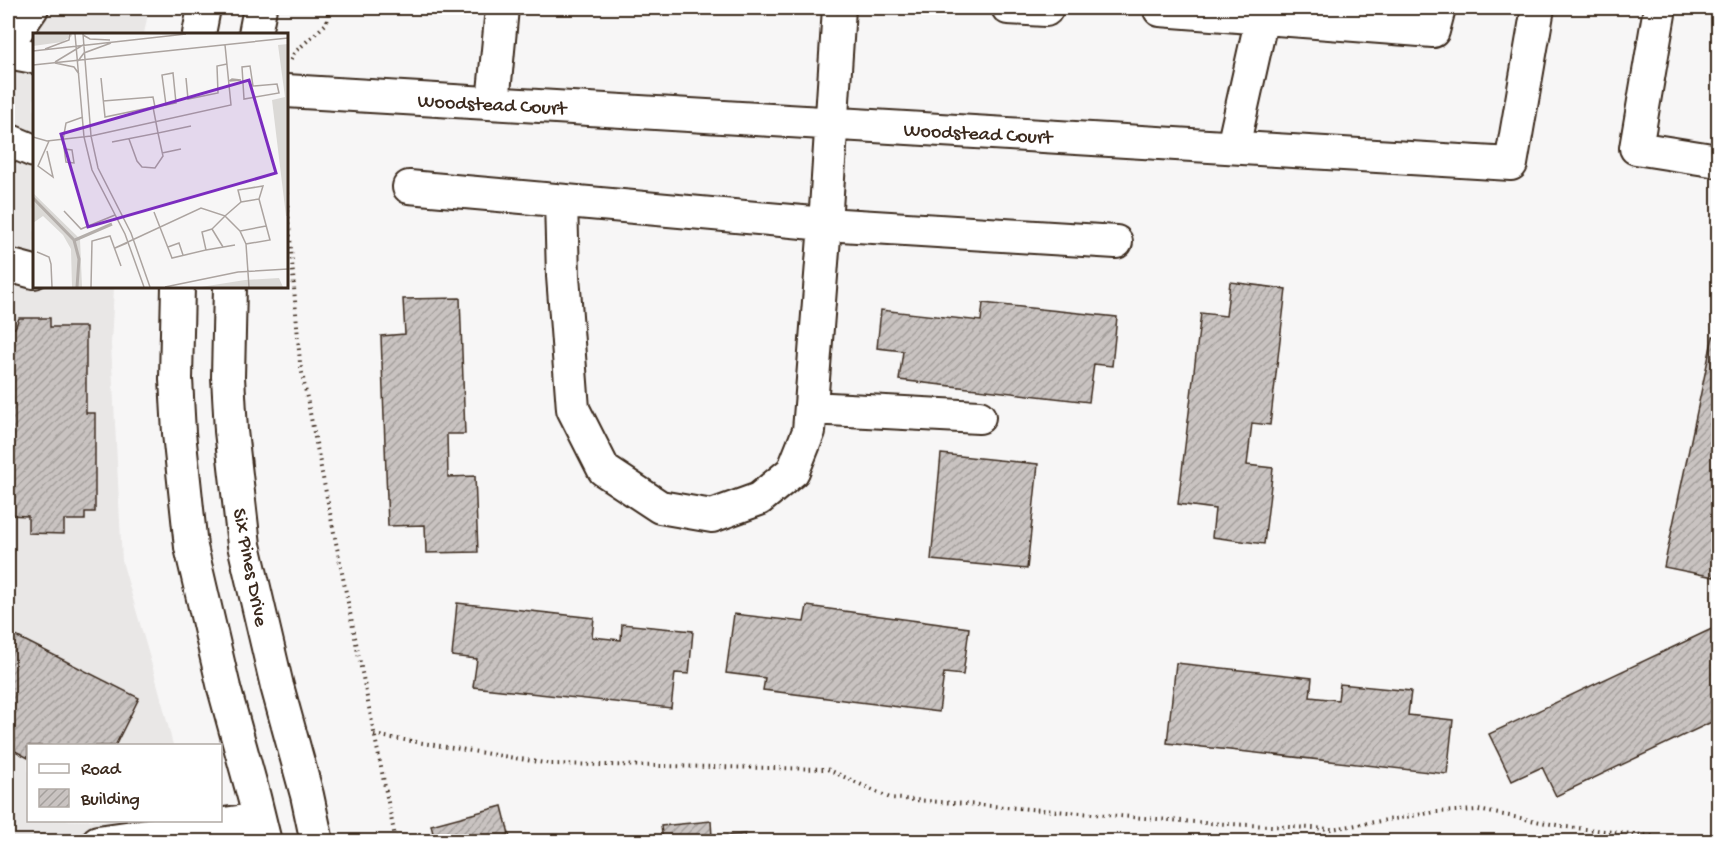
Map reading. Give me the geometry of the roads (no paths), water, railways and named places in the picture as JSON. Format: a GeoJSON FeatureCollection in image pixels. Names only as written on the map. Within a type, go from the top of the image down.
{"type":"FeatureCollection","features":[{"type":"Feature","properties":{"kind":"street"},"geometry":{"type":"LineString","coordinates":[[8,44],[33,8]]}},
{"type":"Feature","properties":{"kind":"street"},"geometry":{"type":"LineString","coordinates":[[199,33],[204,8]]}},
{"type":"Feature","properties":{"kind":"street"},"geometry":{"type":"LineString","coordinates":[[255,33],[260,8]]}},
{"type":"Feature","properties":{"kind":"street"},"geometry":{"type":"LineString","coordinates":[[494,103],[502,8]]}},
{"type":"Feature","properties":{"kind":"street"},"geometry":{"type":"LineString","coordinates":[[561,201],[563,276],[573,409],[604,470],[660,507],[712,516],[759,500],[793,471],[809,431],[839,8]]}},
{"type":"Feature","properties":{"kind":"street"},"geometry":{"type":"LineString","coordinates":[[1008,8],[1046,10],[1047,8]]}},
{"type":"Feature","properties":{"kind":"street"},"geometry":{"type":"LineString","coordinates":[[1160,8],[1160,10],[1433,31],[1439,8]]}},
{"type":"Feature","properties":{"kind":"street","name":"Woodstead Court"},"geometry":{"type":"LineString","coordinates":[[288,77],[494,103],[1511,164],[1538,8]]}},
{"type":"Feature","properties":{"kind":"street"},"geometry":{"type":"LineString","coordinates":[[1660,8],[1636,148],[1719,161]]}},
{"type":"Feature","properties":{"kind":"street"},"geometry":{"type":"LineString","coordinates":[[1233,147],[1262,18]]}},
{"type":"Feature","properties":{"kind":"street"},"geometry":{"type":"LineString","coordinates":[[8,52],[33,57]]}},
{"type":"Feature","properties":{"kind":"street"},"geometry":{"type":"LineString","coordinates":[[8,140],[33,152]]}},
{"type":"Feature","properties":{"kind":"street"},"geometry":{"type":"LineString","coordinates":[[409,187],[825,224],[1116,242]]}},
{"type":"Feature","properties":{"kind":"street"},"geometry":{"type":"LineString","coordinates":[[8,265],[33,272]]}},
{"type":"Feature","properties":{"kind":"street"},"geometry":{"type":"LineString","coordinates":[[98,842],[262,830],[224,688],[191,547],[179,433],[176,379],[178,288]]}},
{"type":"Feature","properties":{"kind":"street","name":"Six Pines Drive"},"geometry":{"type":"LineString","coordinates":[[230,288],[228,377],[244,545],[317,842]]}},
{"type":"Feature","properties":{"kind":"street"},"geometry":{"type":"LineString","coordinates":[[811,408],[980,417]]}}]}
